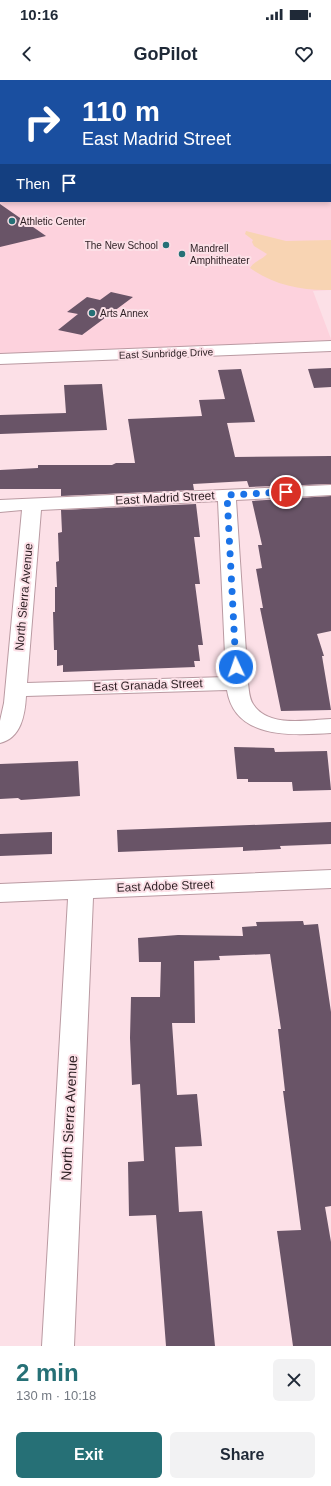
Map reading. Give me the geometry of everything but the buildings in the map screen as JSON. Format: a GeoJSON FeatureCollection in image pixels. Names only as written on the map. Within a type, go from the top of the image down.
{"type":"FeatureCollection","features":[{"type":"Feature","properties":{"kind":"street","name":"East Sunbridge Drive"},"geometry":{"type":"LineString","coordinates":[[0,358],[331,346]]}},
{"type":"Feature","properties":{"kind":"street","name":"East Madrid Street"},"geometry":{"type":"LineString","coordinates":[[0,506],[331,490]]}},
{"type":"Feature","properties":{"kind":"street"},"geometry":{"type":"LineString","coordinates":[[227,495],[237,683],[244,709],[254,718],[268,724],[284,727],[331,726]]}},
{"type":"Feature","properties":{"kind":"street","name":"North Sierra Avenue"},"geometry":{"type":"LineString","coordinates":[[16,690],[32,504]]}},
{"type":"Feature","properties":{"kind":"street","name":"East Granada Street"},"geometry":{"type":"LineString","coordinates":[[16,690],[237,683]]}},
{"type":"Feature","properties":{"kind":"street"},"geometry":{"type":"LineString","coordinates":[[0,736],[7,731],[14,718],[16,690]]}},
{"type":"Feature","properties":{"kind":"street","name":"East Adobe Street"},"geometry":{"type":"LineString","coordinates":[[0,893],[331,880]]}},
{"type":"Feature","properties":{"kind":"street","name":"North Sierra Avenue"},"geometry":{"type":"LineString","coordinates":[[58,1346],[81,890]]}},
{"type":"Feature","properties":{"kind":"shaded area","name":"The New School"},"geometry":{"type":"Polygon","coordinates":[[[0,202],[331,202],[331,290],[313,291],[331,339],[331,346],[0,359],[0,202]]]}},
{"type":"Feature","properties":{"kind":"shaded area"},"geometry":{"type":"Polygon","coordinates":[[[246,231],[286,241],[331,240],[331,290],[289,286],[268,279],[250,268],[267,254],[254,246],[252,242],[253,240],[245,234],[246,231]]]}},
{"type":"Feature","properties":{"kind":"place","name":"Athletic Center"},"geometry":{"type":"Point","coordinates":[12,221]}},
{"type":"Feature","properties":{"kind":"place","name":"The New School"},"geometry":{"type":"Point","coordinates":[166,245]}},
{"type":"Feature","properties":{"kind":"place","name":"Mandrell Amphitheater"},"geometry":{"type":"Point","coordinates":[182,254]}},
{"type":"Feature","properties":{"kind":"place","name":"Arts Annex"},"geometry":{"type":"Point","coordinates":[92,313]}},
{"type":"Feature","properties":{"kind":"route"},"geometry":{"type":"LineString","coordinates":[[236,667],[227,495],[286,492]]}}]}
